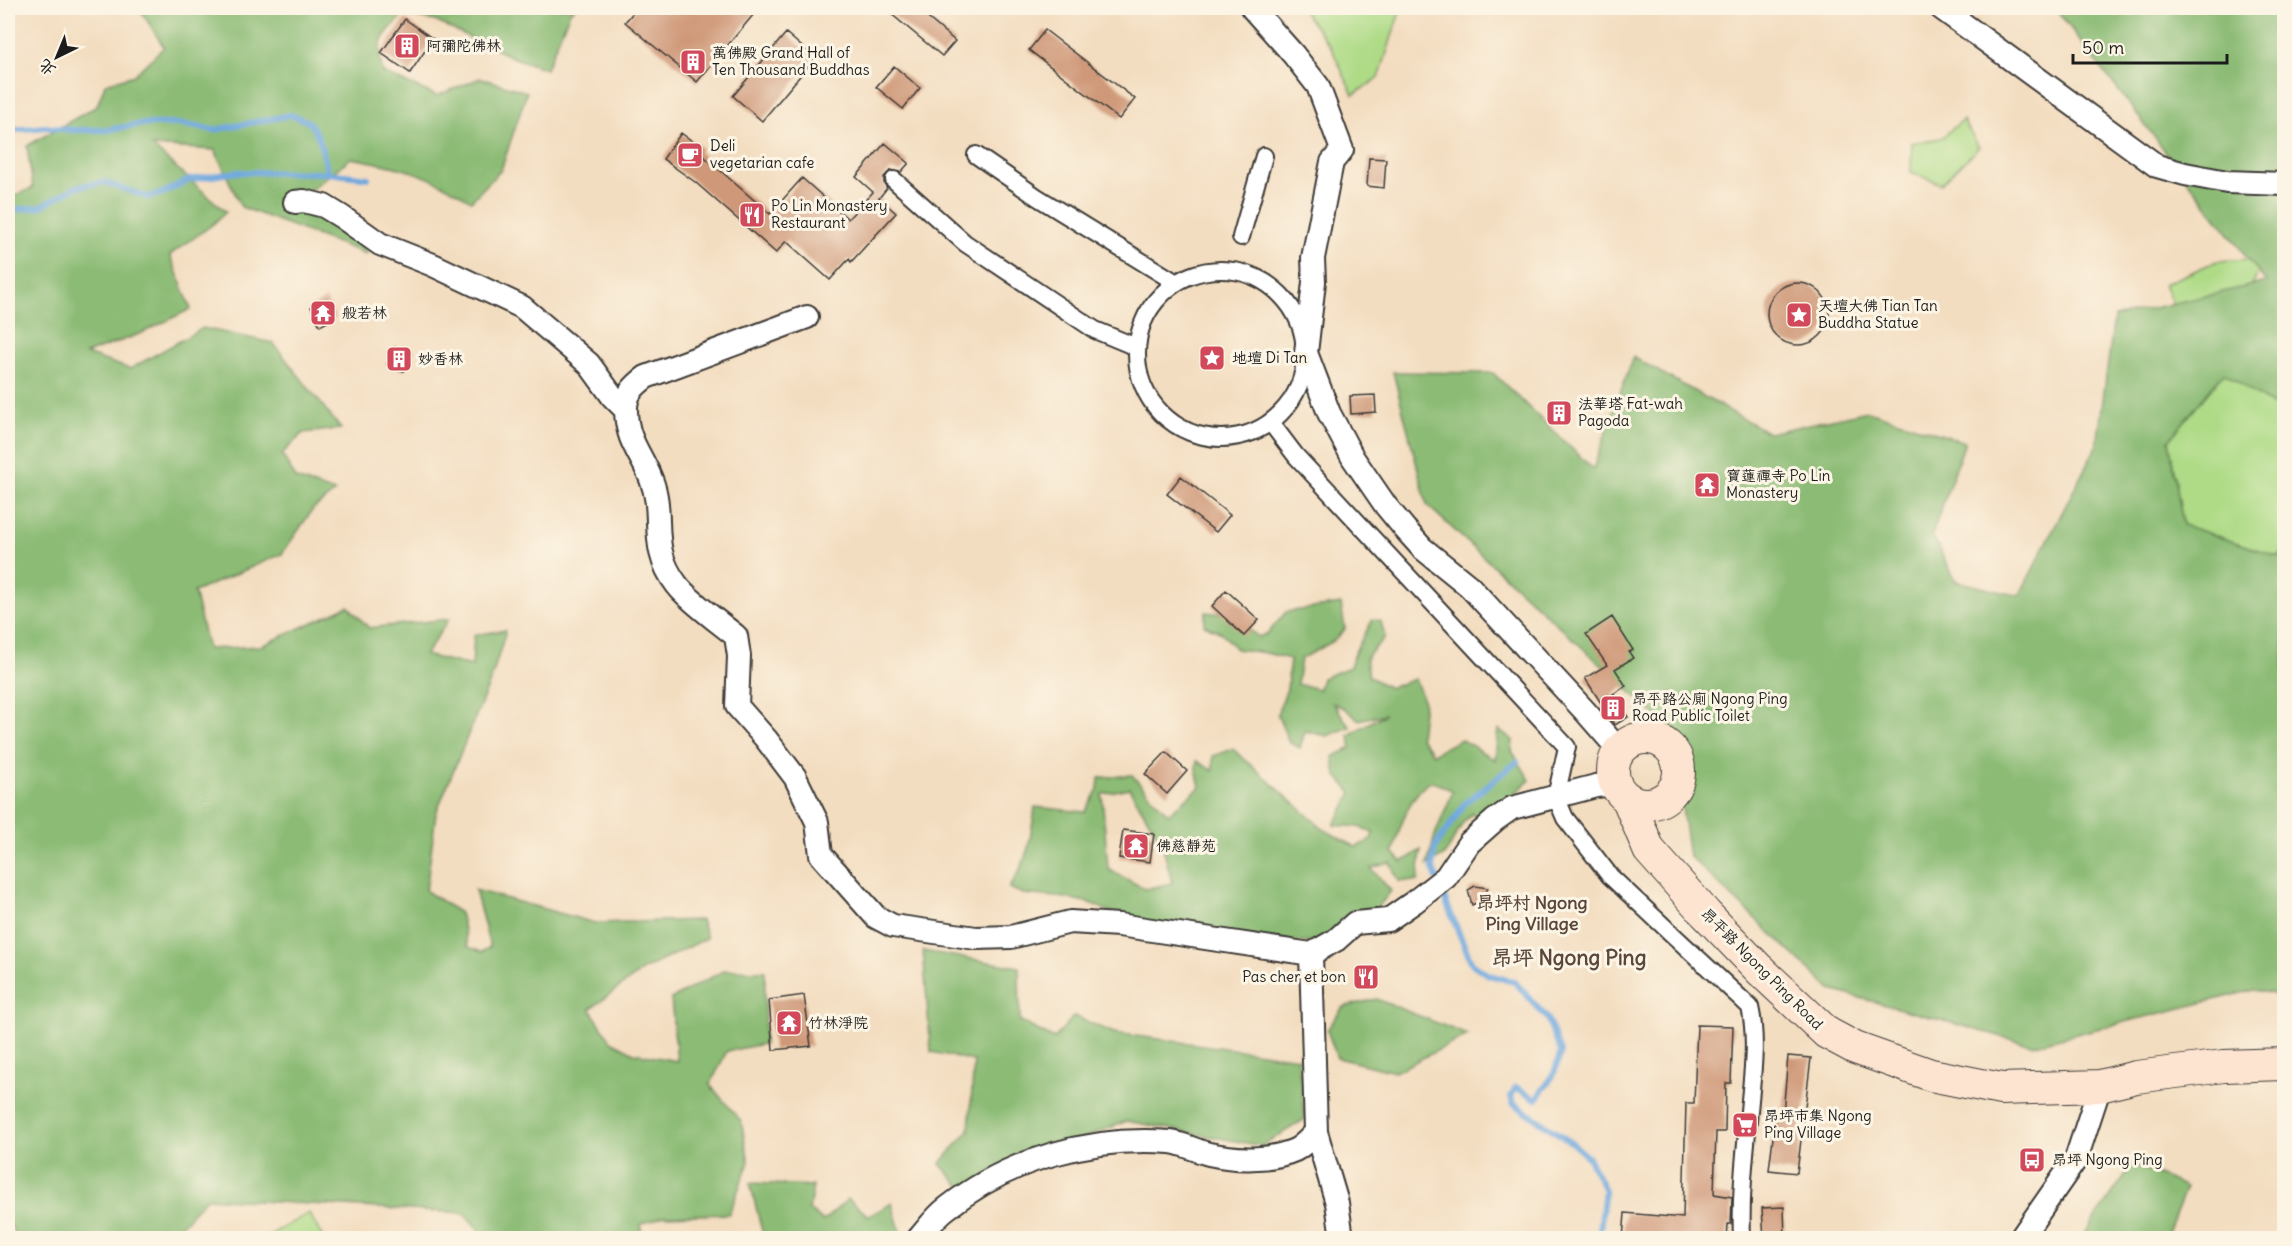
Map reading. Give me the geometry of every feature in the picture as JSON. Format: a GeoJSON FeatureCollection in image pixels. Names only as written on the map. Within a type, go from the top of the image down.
{"type":"FeatureCollection","features":[{"type":"Feature","properties":{"kind":"main road"},"geometry":{"type":"LineString","coordinates":[[1650,737],[1673,750],[1677,758],[1679,776],[1672,791],[1659,802],[1643,804],[1622,791],[1612,766],[1619,750],[1633,740],[1650,737]]}},
{"type":"Feature","properties":{"kind":"main road","name":"昂平路 Ngong Ping Road"},"geometry":{"type":"LineString","coordinates":[[1622,791],[1649,850],[1705,913],[1827,1034],[1855,1048],[1931,1076],[2001,1089],[2100,1086],[2136,1077],[2224,1066],[2284,1064]]}},
{"type":"Feature","properties":{"kind":"main road"},"geometry":{"type":"LineString","coordinates":[[1649,850],[1659,802]]}},
{"type":"Feature","properties":{"kind":"street"},"geometry":{"type":"LineString","coordinates":[[1252,8],[1318,86],[1342,150],[1332,162],[1313,258],[1314,282],[1306,353],[1302,380],[1290,404],[1271,423],[1249,434],[1226,439],[1202,436],[1179,428],[1160,413],[1146,394],[1138,371],[1136,347],[1142,322],[1155,299],[1175,282],[1198,272],[1224,269],[1249,274],[1272,286],[1290,305],[1302,328],[1306,353],[1329,413],[1353,458],[1386,506],[1422,548],[1469,586],[1502,620],[1619,750]]}},
{"type":"Feature","properties":{"kind":"street"},"geometry":{"type":"LineString","coordinates":[[1941,8],[2157,166],[2227,182],[2284,184]]}},
{"type":"Feature","properties":{"kind":"street"},"geometry":{"type":"LineString","coordinates":[[976,155],[1037,197],[1175,282]]}},
{"type":"Feature","properties":{"kind":"street"},"geometry":{"type":"LineString","coordinates":[[1241,237],[1264,156]]}},
{"type":"Feature","properties":{"kind":"street"},"geometry":{"type":"LineString","coordinates":[[894,180],[966,243],[1095,330],[1136,347]]}},
{"type":"Feature","properties":{"kind":"street"},"geometry":{"type":"LineString","coordinates":[[295,202],[304,201],[324,206],[380,244],[433,265],[522,307],[589,364],[613,397],[626,410]]}},
{"type":"Feature","properties":{"kind":"street"},"geometry":{"type":"LineString","coordinates":[[807,316],[646,377],[632,388],[627,397],[626,410],[630,440],[651,480],[657,507],[657,536],[662,559],[677,586],[736,636],[739,656],[737,706],[795,777],[817,822],[821,855],[876,916],[893,926],[976,938],[1011,937],[1070,922],[1119,925],[1311,954],[1336,940],[1355,923],[1388,920],[1427,892],[1446,877],[1469,843],[1512,808],[1596,786],[1622,791]]}},
{"type":"Feature","properties":{"kind":"street"},"geometry":{"type":"LineString","coordinates":[[1271,423],[1296,456],[1567,747],[1556,797],[1565,818],[1610,876],[1750,1008],[1754,1023],[1754,1061],[1741,1205],[1742,1239]]}},
{"type":"Feature","properties":{"kind":"street"},"geometry":{"type":"LineString","coordinates":[[1311,954],[1316,1132],[1336,1203],[1342,1239]]}},
{"type":"Feature","properties":{"kind":"street"},"geometry":{"type":"LineString","coordinates":[[2021,1239],[2076,1160],[2100,1086]]}},
{"type":"Feature","properties":{"kind":"street"},"geometry":{"type":"LineString","coordinates":[[918,1239],[946,1209],[1008,1169],[1039,1158],[1122,1140],[1173,1142],[1209,1154],[1239,1158],[1271,1156],[1296,1149],[1316,1132]]}},
{"type":"Feature","properties":{"kind":"green space"},"geometry":{"type":"Polygon","coordinates":[[[139,8],[575,8],[570,12],[546,69],[514,58],[435,21],[404,15],[390,29],[380,46],[383,73],[437,96],[480,78],[527,92],[501,170],[471,201],[442,184],[414,172],[351,158],[290,206],[358,235],[366,254],[241,207],[215,150],[152,146],[226,212],[170,255],[191,309],[142,333],[86,354],[130,369],[203,328],[273,343],[341,429],[303,433],[282,454],[296,479],[335,492],[313,509],[282,554],[194,592],[208,649],[261,646],[348,606],[369,628],[449,619],[425,655],[472,666],[474,635],[506,630],[493,674],[436,813],[426,891],[460,913],[468,947],[482,952],[490,947],[475,890],[595,923],[701,920],[707,938],[643,970],[590,1009],[611,1041],[634,1053],[677,1061],[671,999],[725,970],[765,971],[764,1044],[727,1051],[710,1085],[741,1121],[749,1162],[729,1214],[664,1216],[641,1224],[642,1238],[486,1238],[464,1213],[206,1198],[170,1238],[16,1237],[8,1219],[8,198],[33,188],[27,146],[97,106],[105,84],[134,75],[164,47],[139,8]]]}},
{"type":"Feature","properties":{"kind":"green space"},"geometry":{"type":"Polygon","coordinates":[[[1301,8],[1401,8],[1379,78],[1353,95],[1331,47],[1301,8]]]}},
{"type":"Feature","properties":{"kind":"green space"},"geometry":{"type":"Polygon","coordinates":[[[2055,8],[2284,8],[2284,413],[2224,373],[2169,440],[2183,525],[2280,557],[2284,546],[2284,996],[2254,990],[2032,1045],[1831,990],[1689,856],[1670,728],[1427,505],[1393,372],[1493,373],[1593,469],[1633,357],[1769,433],[1868,411],[1965,442],[1932,535],[1956,581],[2019,596],[2097,445],[2114,317],[2266,282],[2055,8]]]}},
{"type":"Feature","properties":{"kind":"green space"},"geometry":{"type":"Polygon","coordinates":[[[1963,120],[1979,147],[1941,184],[1911,172],[1912,143],[1941,138],[1963,120]]]}},
{"type":"Feature","properties":{"kind":"green space"},"geometry":{"type":"Polygon","coordinates":[[[2265,258],[2245,301],[2180,320],[2164,284],[2217,261],[2265,258]]]}},
{"type":"Feature","properties":{"kind":"green space"},"geometry":{"type":"Polygon","coordinates":[[[2224,373],[2284,413],[2284,546],[2281,558],[2183,525],[2169,440],[2224,373]]]}},
{"type":"Feature","properties":{"kind":"green space"},"geometry":{"type":"Polygon","coordinates":[[[1341,604],[1345,629],[1334,641],[1301,659],[1297,684],[1319,689],[1322,678],[1350,667],[1356,650],[1373,619],[1381,621],[1385,637],[1366,658],[1369,677],[1390,688],[1415,679],[1424,702],[1420,737],[1433,754],[1461,739],[1495,760],[1498,729],[1513,740],[1512,751],[1530,780],[1481,824],[1472,813],[1463,823],[1445,855],[1427,865],[1435,835],[1453,791],[1433,781],[1425,786],[1407,812],[1393,852],[1402,862],[1421,850],[1418,881],[1399,881],[1390,863],[1371,868],[1391,891],[1376,910],[1310,943],[1196,931],[1175,945],[1145,923],[1134,922],[1090,903],[1067,898],[1023,894],[1009,888],[1025,859],[1035,807],[1085,812],[1098,789],[1099,778],[1132,775],[1168,814],[1200,787],[1197,761],[1213,771],[1213,756],[1233,749],[1323,829],[1356,847],[1371,840],[1373,833],[1360,827],[1334,825],[1352,793],[1336,775],[1333,757],[1351,748],[1349,735],[1385,714],[1359,720],[1344,708],[1333,703],[1350,727],[1327,736],[1305,731],[1300,748],[1289,742],[1277,714],[1287,689],[1290,659],[1236,649],[1222,633],[1204,625],[1206,612],[1226,614],[1259,637],[1268,633],[1286,612],[1341,604]],[[1129,788],[1102,794],[1108,869],[1145,889],[1172,883],[1162,842],[1129,788]]]}},
{"type":"Feature","properties":{"kind":"green space"},"geometry":{"type":"Polygon","coordinates":[[[923,951],[1019,967],[1020,1021],[1054,1039],[1074,1016],[1114,1033],[1298,1058],[1305,1119],[1262,1146],[1127,1121],[961,1187],[940,1164],[969,1130],[974,1061],[931,1052],[923,951]]]}},
{"type":"Feature","properties":{"kind":"green space"},"geometry":{"type":"Polygon","coordinates":[[[1376,999],[1468,1035],[1395,1072],[1337,1058],[1327,1030],[1343,1007],[1376,999]]]}},
{"type":"Feature","properties":{"kind":"green space"},"geometry":{"type":"Polygon","coordinates":[[[2133,1164],[2186,1187],[2166,1238],[2081,1238],[2133,1164]]]}},
{"type":"Feature","properties":{"kind":"green space"},"geometry":{"type":"Polygon","coordinates":[[[750,1183],[813,1186],[809,1210],[823,1221],[848,1199],[869,1216],[892,1203],[900,1231],[899,1238],[784,1238],[763,1235],[750,1183]]]}},
{"type":"Feature","properties":{"kind":"green space"},"geometry":{"type":"Polygon","coordinates":[[[309,1213],[323,1238],[264,1238],[309,1213]]]}},
{"type":"Feature","properties":{"kind":"building","name":"萬佛殿 Grand Hall of Ten Thousand Buddhas"},"geometry":{"type":"Polygon","coordinates":[[[637,8],[759,8],[697,82],[625,22],[637,8]]]}},
{"type":"Feature","properties":{"kind":"building"},"geometry":{"type":"Polygon","coordinates":[[[884,8],[916,8],[955,41],[942,56],[884,8]]]}},
{"type":"Feature","properties":{"kind":"building","name":"阿彌陀佛林"},"geometry":{"type":"Polygon","coordinates":[[[405,19],[433,39],[410,73],[381,53],[405,19]]]}},
{"type":"Feature","properties":{"kind":"building"},"geometry":{"type":"Polygon","coordinates":[[[1045,30],[1135,99],[1119,119],[1029,50],[1045,30]]]}},
{"type":"Feature","properties":{"kind":"building"},"geometry":{"type":"Polygon","coordinates":[[[786,33],[815,58],[762,121],[733,96],[786,33]]]}},
{"type":"Feature","properties":{"kind":"building"},"geometry":{"type":"Polygon","coordinates":[[[894,66],[920,88],[903,109],[876,87],[894,66]]]}},
{"type":"Feature","properties":{"kind":"building"},"geometry":{"type":"Polygon","coordinates":[[[681,133],[702,148],[699,152],[770,214],[802,178],[848,219],[873,192],[856,177],[885,143],[909,163],[901,172],[891,170],[884,177],[887,188],[879,198],[896,213],[851,262],[849,259],[830,280],[786,241],[776,253],[695,182],[663,159],[681,133]]]}},
{"type":"Feature","properties":{"kind":"building"},"geometry":{"type":"Polygon","coordinates":[[[1369,158],[1386,159],[1384,188],[1367,186],[1369,158]]]}},
{"type":"Feature","properties":{"kind":"building"},"geometry":{"type":"Polygon","coordinates":[[[1798,283],[1820,292],[1829,314],[1820,336],[1798,345],[1776,336],[1767,314],[1776,292],[1798,283]]]}},
{"type":"Feature","properties":{"kind":"building","name":"般若林"},"geometry":{"type":"Polygon","coordinates":[[[326,299],[335,318],[320,326],[311,307],[326,299]]]}},
{"type":"Feature","properties":{"kind":"building","name":"妙香林"},"geometry":{"type":"Polygon","coordinates":[[[395,347],[411,354],[404,371],[387,364],[395,347]]]}},
{"type":"Feature","properties":{"kind":"building"},"geometry":{"type":"Polygon","coordinates":[[[1375,395],[1376,412],[1351,414],[1350,396],[1375,395]]]}},
{"type":"Feature","properties":{"kind":"building"},"geometry":{"type":"Polygon","coordinates":[[[1181,476],[1230,515],[1216,532],[1167,494],[1181,476]]]}},
{"type":"Feature","properties":{"kind":"building"},"geometry":{"type":"Polygon","coordinates":[[[1226,590],[1259,620],[1244,636],[1212,606],[1226,590]]]}},
{"type":"Feature","properties":{"kind":"building"},"geometry":{"type":"Polygon","coordinates":[[[1612,617],[1633,650],[1629,652],[1633,658],[1615,669],[1626,686],[1613,694],[1628,717],[1615,725],[1585,678],[1607,665],[1586,634],[1612,617]]]}},
{"type":"Feature","properties":{"kind":"building"},"geometry":{"type":"Polygon","coordinates":[[[1166,752],[1187,771],[1167,794],[1145,774],[1166,752]]]}},
{"type":"Feature","properties":{"kind":"building","name":"佛慈靜苑"},"geometry":{"type":"Polygon","coordinates":[[[1123,830],[1154,834],[1150,862],[1119,858],[1123,830]]]}},
{"type":"Feature","properties":{"kind":"building"},"geometry":{"type":"Polygon","coordinates":[[[1475,886],[1488,888],[1483,900],[1472,905],[1468,890],[1475,886]]]}},
{"type":"Feature","properties":{"kind":"building","name":"竹林淨院"},"geometry":{"type":"Polygon","coordinates":[[[804,995],[811,1046],[773,1050],[769,1000],[804,995]]]}},
{"type":"Feature","properties":{"kind":"building"},"geometry":{"type":"Polygon","coordinates":[[[1697,1025],[1733,1026],[1731,1083],[1726,1083],[1725,1132],[1716,1132],[1714,1194],[1732,1197],[1731,1224],[1728,1224],[1727,1239],[1623,1239],[1625,1213],[1683,1218],[1686,1103],[1694,1103],[1697,1025]]]}},
{"type":"Feature","properties":{"kind":"building"},"geometry":{"type":"Polygon","coordinates":[[[1788,1056],[1811,1058],[1797,1173],[1769,1170],[1776,1113],[1783,1114],[1788,1056]]]}},
{"type":"Feature","properties":{"kind":"building"},"geometry":{"type":"Polygon","coordinates":[[[1784,1207],[1785,1239],[1764,1239],[1762,1208],[1784,1207]]]}},
{"type":"Feature","properties":{"kind":"waterway"},"geometry":{"type":"LineString","coordinates":[[8,133],[13,130],[45,127],[107,130],[142,124],[179,124],[214,130],[291,115],[309,122],[319,138],[328,173]]}},
{"type":"Feature","properties":{"kind":"waterway"},"geometry":{"type":"LineString","coordinates":[[8,213],[11,210],[40,207],[76,187],[104,182],[147,197],[163,193],[189,180],[236,172],[328,173],[368,178]]}},
{"type":"Feature","properties":{"kind":"waterway"},"geometry":{"type":"LineString","coordinates":[[1437,879],[1432,866],[1435,847],[1465,803],[1517,762]]}},
{"type":"Feature","properties":{"kind":"waterway"},"geometry":{"type":"LineString","coordinates":[[1440,888],[1472,964],[1489,975],[1515,982],[1547,1018],[1561,1052],[1553,1076],[1536,1099],[1516,1087],[1511,1096],[1513,1103],[1572,1143],[1588,1157],[1605,1190],[1599,1238]]}},
{"type":"Feature","properties":{"kind":"place","name":"阿彌陀佛林"},"geometry":{"type":"Point","coordinates":[407,46]}},
{"type":"Feature","properties":{"kind":"place","name":"萬佛殿 Grand Hall of Ten Thousand Buddhas"},"geometry":{"type":"Point","coordinates":[693,62]}},
{"type":"Feature","properties":{"kind":"place","name":"Deli vegetarian cafe"},"geometry":{"type":"Point","coordinates":[690,155]}},
{"type":"Feature","properties":{"kind":"place","name":"Po Lin Monastery Restaurant"},"geometry":{"type":"Point","coordinates":[752,215]}},
{"type":"Feature","properties":{"kind":"place","name":"般若林"},"geometry":{"type":"Point","coordinates":[323,313]}},
{"type":"Feature","properties":{"kind":"place","name":"天壇大佛 Tian Tan Buddha Statue"},"geometry":{"type":"Point","coordinates":[1799,315]}},
{"type":"Feature","properties":{"kind":"place","name":"地壇 Di Tan"},"geometry":{"type":"Point","coordinates":[1212,358]}},
{"type":"Feature","properties":{"kind":"place","name":"妙香林"},"geometry":{"type":"Point","coordinates":[399,359]}},
{"type":"Feature","properties":{"kind":"place","name":"法華塔 Fat-wah Pagoda"},"geometry":{"type":"Point","coordinates":[1559,413]}},
{"type":"Feature","properties":{"kind":"place","name":"寶蓮禪寺 Po Lin Monastery"},"geometry":{"type":"Point","coordinates":[1707,485]}},
{"type":"Feature","properties":{"kind":"place","name":"昂平路公廁 Ngong Ping Road Public Toilet"},"geometry":{"type":"Point","coordinates":[1613,708]}},
{"type":"Feature","properties":{"kind":"place","name":"佛慈靜苑"},"geometry":{"type":"Point","coordinates":[1136,846]}},
{"type":"Feature","properties":{"kind":"place","name":"Pas cher et bon"},"geometry":{"type":"Point","coordinates":[1366,977]}},
{"type":"Feature","properties":{"kind":"place","name":"竹林淨院"},"geometry":{"type":"Point","coordinates":[789,1023]}},
{"type":"Feature","properties":{"kind":"place","name":"昂坪市集 Ngong Ping Village"},"geometry":{"type":"Point","coordinates":[1745,1125]}},
{"type":"Feature","properties":{"kind":"place","name":"昂坪 Ngong Ping"},"geometry":{"type":"Point","coordinates":[2032,1160]}},
{"type":"Feature","properties":{"kind":"district","name":"昂坪村 Ngong Ping Village"},"geometry":{"type":"Point","coordinates":[1532,913]}},
{"type":"Feature","properties":{"kind":"district","name":"昂坪 Ngong Ping"},"geometry":{"type":"Point","coordinates":[1569,958]}}]}
